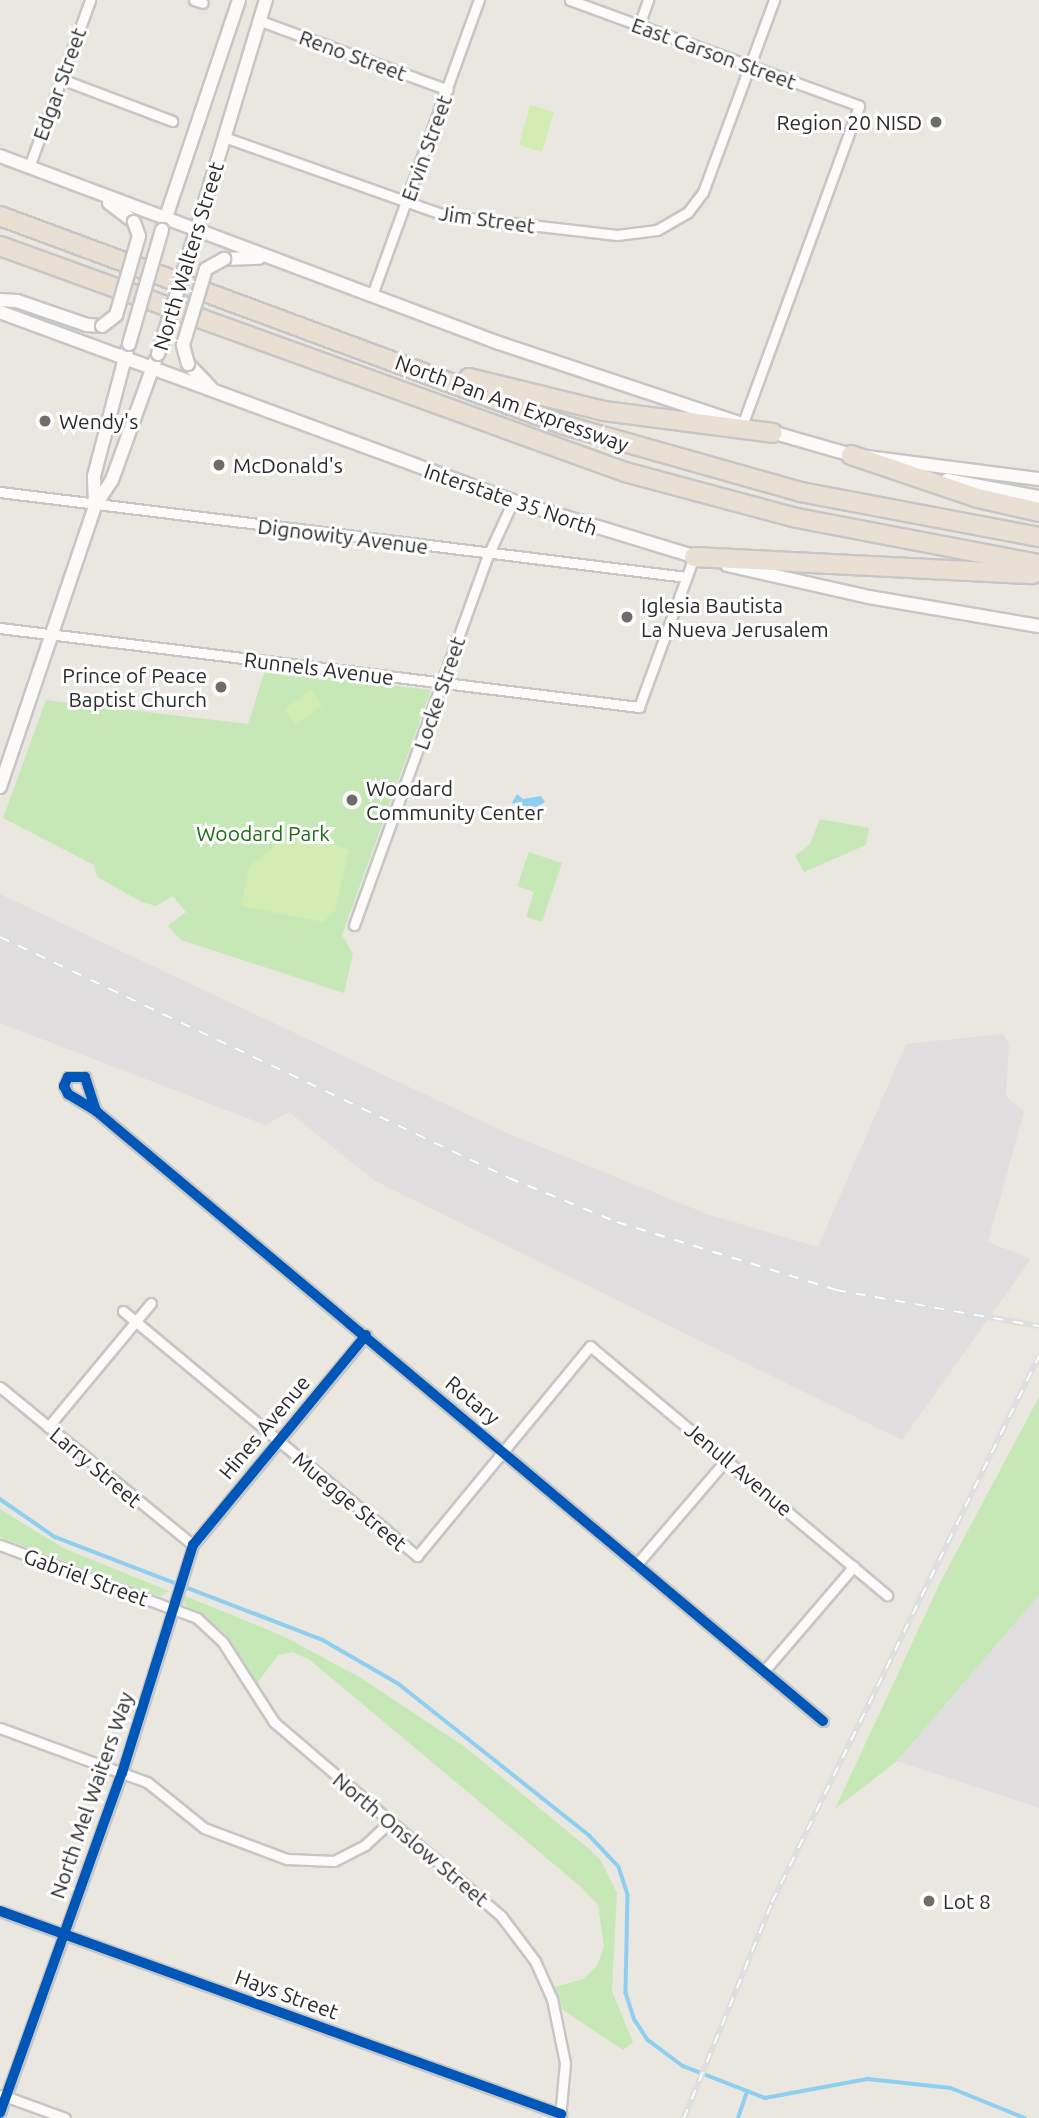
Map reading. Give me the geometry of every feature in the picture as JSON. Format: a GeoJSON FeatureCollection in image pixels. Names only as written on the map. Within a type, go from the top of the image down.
{"type":"FeatureCollection","features":[{"type":"Feature","properties":{"kind":"highway"},"geometry":{"type":"LineString","coordinates":[[0,208],[124,263]]}},
{"type":"Feature","properties":{"kind":"highway","name":"North Pan Am Expressway"},"geometry":{"type":"LineString","coordinates":[[0,216],[564,425],[695,465],[890,511],[1039,537]]}},
{"type":"Feature","properties":{"kind":"highway","name":"North Pan Am Expressway"},"geometry":{"type":"LineString","coordinates":[[0,246],[625,472],[797,518],[1039,564]]}},
{"type":"Feature","properties":{"kind":"highway"},"geometry":{"type":"LineString","coordinates":[[0,259],[111,288]]}},
{"type":"Feature","properties":{"kind":"highway"},"geometry":{"type":"LineString","coordinates":[[335,338],[558,403],[773,433]]}},
{"type":"Feature","properties":{"kind":"highway"},"geometry":{"type":"LineString","coordinates":[[851,455],[978,498],[1039,512]]}},
{"type":"Feature","properties":{"kind":"highway"},"geometry":{"type":"LineString","coordinates":[[694,557],[1039,574]]}},
{"type":"Feature","properties":{"kind":"main road","name":"North Walters Street"},"geometry":{"type":"LineString","coordinates":[[95,506],[94,476],[124,358],[164,224],[239,0]]}},
{"type":"Feature","properties":{"kind":"main road","name":"North Walters Street"},"geometry":{"type":"LineString","coordinates":[[0,787],[54,634],[95,506],[113,480],[158,354],[266,0]]}},
{"type":"Feature","properties":{"kind":"main road"},"geometry":{"type":"LineString","coordinates":[[0,156],[84,188],[195,236],[270,258],[714,415],[851,455],[1039,497]]}},
{"type":"Feature","properties":{"kind":"main road"},"geometry":{"type":"LineString","coordinates":[[0,300],[17,301],[87,326],[102,326],[116,315],[139,236],[134,222],[84,188]]}},
{"type":"Feature","properties":{"kind":"main road"},"geometry":{"type":"LineString","coordinates":[[213,390],[188,364],[183,345],[206,269],[224,259],[270,258]]}},
{"type":"Feature","properties":{"kind":"main road","name":"Interstate 35 North"},"geometry":{"type":"LineString","coordinates":[[0,312],[513,501],[694,557],[869,597],[1039,626]]}},
{"type":"Feature","properties":{"kind":"main road"},"geometry":{"type":"LineString","coordinates":[[851,455],[1039,480]]}},
{"type":"Feature","properties":{"kind":"street","name":"Ervin Street"},"geometry":{"type":"LineString","coordinates":[[372,295],[479,0]]}},
{"type":"Feature","properties":{"kind":"street","name":"East Carson Street"},"geometry":{"type":"LineString","coordinates":[[570,0],[859,106],[743,423]]}},
{"type":"Feature","properties":{"kind":"street"},"geometry":{"type":"LineString","coordinates":[[639,25],[648,0]]}},
{"type":"Feature","properties":{"kind":"street"},"geometry":{"type":"LineString","coordinates":[[750,66],[774,0]]}},
{"type":"Feature","properties":{"kind":"street","name":"Edgar Street"},"geometry":{"type":"LineString","coordinates":[[29,167],[86,1]]}},
{"type":"Feature","properties":{"kind":"street","name":"Reno Street"},"geometry":{"type":"LineString","coordinates":[[258,20],[448,90]]}},
{"type":"Feature","properties":{"kind":"street","name":"Jim Street"},"geometry":{"type":"LineString","coordinates":[[225,137],[406,202],[468,219],[641,234],[675,222],[703,192],[750,66]]}},
{"type":"Feature","properties":{"kind":"street"},"geometry":{"type":"LineString","coordinates":[[61,79],[172,121]]}},
{"type":"Feature","properties":{"kind":"street","name":"Dignowity Avenue"},"geometry":{"type":"LineString","coordinates":[[0,492],[95,506],[686,577]]}},
{"type":"Feature","properties":{"kind":"street","name":"Locke Street"},"geometry":{"type":"LineString","coordinates":[[354,925],[489,553],[513,501]]}},
{"type":"Feature","properties":{"kind":"street"},"geometry":{"type":"LineString","coordinates":[[686,577],[694,557]]}},
{"type":"Feature","properties":{"kind":"street","name":"Runnels Avenue"},"geometry":{"type":"LineString","coordinates":[[0,628],[639,707],[686,577]]}},
{"type":"Feature","properties":{"kind":"street","name":"Rotary"},"geometry":{"type":"LineString","coordinates":[[96,1111],[823,1721]]}},
{"type":"Feature","properties":{"kind":"street"},"geometry":{"type":"LineString","coordinates":[[48,1427],[151,1303]]}},
{"type":"Feature","properties":{"kind":"street","name":"Muegge Street"},"geometry":{"type":"LineString","coordinates":[[123,1311],[417,1556],[504,1451]]}},
{"type":"Feature","properties":{"kind":"street","name":"Hines Avenue"},"geometry":{"type":"LineString","coordinates":[[193,1545],[366,1335]]}},
{"type":"Feature","properties":{"kind":"street","name":"Jenull Avenue"},"geometry":{"type":"LineString","coordinates":[[504,1451],[590,1346],[887,1595]]}},
{"type":"Feature","properties":{"kind":"street","name":"Larry Street"},"geometry":{"type":"LineString","coordinates":[[0,1387],[193,1545]]}},
{"type":"Feature","properties":{"kind":"street"},"geometry":{"type":"LineString","coordinates":[[636,1565],[727,1459]]}},
{"type":"Feature","properties":{"kind":"street","name":"Gabriel Street"},"geometry":{"type":"LineString","coordinates":[[0,1545],[172,1608]]}},
{"type":"Feature","properties":{"kind":"street","name":"North Mel Waiters Way"},"geometry":{"type":"LineString","coordinates":[[0,2113],[3,2095],[122,1773],[193,1545]]}},
{"type":"Feature","properties":{"kind":"street"},"geometry":{"type":"LineString","coordinates":[[764,1671],[854,1566]]}},
{"type":"Feature","properties":{"kind":"street","name":"North Onslow Street"},"geometry":{"type":"LineString","coordinates":[[172,1608],[197,1618],[214,1632],[274,1722],[501,1916],[534,1961],[557,2015],[566,2085],[560,2116]]}},
{"type":"Feature","properties":{"kind":"street"},"geometry":{"type":"LineString","coordinates":[[0,1728],[155,1787],[204,1828],[299,1861],[324,1863],[345,1857],[391,1821]]}},
{"type":"Feature","properties":{"kind":"street","name":"Hays Street"},"geometry":{"type":"LineString","coordinates":[[0,1911],[560,2116]]}},
{"type":"Feature","properties":{"kind":"street"},"geometry":{"type":"LineString","coordinates":[[3,2095],[65,2118]]}},
{"type":"Feature","properties":{"kind":"shaded area"},"geometry":{"type":"Polygon","coordinates":[[[0,894],[509,1134],[707,1214],[818,1247],[906,1044],[1003,1034],[1009,1044],[1006,1096],[1024,1112],[988,1242],[1031,1259],[902,1440],[375,1181],[289,1112],[265,1125],[0,1023],[0,894]]]}},
{"type":"Feature","properties":{"kind":"shaded area"},"geometry":{"type":"Polygon","coordinates":[[[1039,1595],[1039,1808],[897,1761],[1039,1595]]]}},
{"type":"Feature","properties":{"kind":"green space"},"geometry":{"type":"Polygon","coordinates":[[[530,105],[554,112],[542,152],[519,145],[530,105]]]}},
{"type":"Feature","properties":{"kind":"green space","name":"Woodard Park"},"geometry":{"type":"Polygon","coordinates":[[[265,670],[431,690],[342,935],[353,954],[344,993],[181,940],[168,926],[186,912],[173,896],[156,906],[142,902],[97,877],[94,865],[3,818],[46,700],[248,724],[265,670]]]}},
{"type":"Feature","properties":{"kind":"green space"},"geometry":{"type":"Polygon","coordinates":[[[311,690],[322,706],[295,725],[284,709],[311,690]]]}},
{"type":"Feature","properties":{"kind":"green space"},"geometry":{"type":"Polygon","coordinates":[[[820,819],[869,828],[866,845],[804,872],[795,856],[810,844],[820,819]]]}},
{"type":"Feature","properties":{"kind":"green space"},"geometry":{"type":"Polygon","coordinates":[[[311,836],[349,850],[335,911],[323,922],[241,906],[249,867],[277,844],[311,836]]]}},
{"type":"Feature","properties":{"kind":"green space"},"geometry":{"type":"Polygon","coordinates":[[[529,852],[562,863],[542,922],[526,917],[534,892],[517,886],[529,852]]]}},
{"type":"Feature","properties":{"kind":"green space"},"geometry":{"type":"Polygon","coordinates":[[[1039,1397],[1039,1595],[897,1761],[835,1809],[941,1581],[1039,1397]]]}},
{"type":"Feature","properties":{"kind":"green space"},"geometry":{"type":"Polygon","coordinates":[[[0,1509],[63,1548],[169,1591],[161,1596],[147,1592],[0,1537],[0,1509]]]}},
{"type":"Feature","properties":{"kind":"green space"},"geometry":{"type":"Polygon","coordinates":[[[183,1595],[283,1636],[361,1678],[465,1747],[589,1849],[601,1861],[617,1893],[612,1991],[633,2042],[623,2050],[563,2010],[555,1987],[583,1979],[597,1966],[604,1947],[598,1905],[581,1887],[310,1660],[293,1652],[278,1655],[255,1686],[226,1634],[185,1605],[183,1595]]]}},
{"type":"Feature","properties":{"kind":"water"},"geometry":{"type":"Polygon","coordinates":[[[517,794],[523,799],[541,796],[545,802],[530,811],[512,803],[517,794]]]}},
{"type":"Feature","properties":{"kind":"waterway"},"geometry":{"type":"LineString","coordinates":[[0,1499],[55,1537],[323,1640],[399,1684],[589,1835],[619,1867],[628,1895],[626,1993],[635,2020],[648,2040],[683,2066],[765,2098],[868,2079],[951,2088],[1025,2118]]}},
{"type":"Feature","properties":{"kind":"waterway"},"geometry":{"type":"LineString","coordinates":[[738,2118],[747,2092]]}},
{"type":"Feature","properties":{"kind":"railway"},"geometry":{"type":"LineString","coordinates":[[0,937],[509,1178],[617,1222],[836,1290],[1039,1326]]}},
{"type":"Feature","properties":{"kind":"railway"},"geometry":{"type":"LineString","coordinates":[[684,2118],[772,1902],[1039,1356]]}},
{"type":"Feature","properties":{"kind":"cycle path"},"geometry":{"type":"LineString","coordinates":[[96,1111],[85,1077],[68,1077],[64,1086],[68,1094],[96,1111],[823,1721]]}},
{"type":"Feature","properties":{"kind":"cycle path"},"geometry":{"type":"LineString","coordinates":[[0,2113],[122,1773],[193,1545],[366,1335]]}},
{"type":"Feature","properties":{"kind":"cycle path"},"geometry":{"type":"LineString","coordinates":[[0,1911],[561,2114]]}},
{"type":"Feature","properties":{"kind":"place","name":"Region 20 NISD"},"geometry":{"type":"Point","coordinates":[936,122]}},
{"type":"Feature","properties":{"kind":"place","name":"Wendy's"},"geometry":{"type":"Point","coordinates":[45,421]}},
{"type":"Feature","properties":{"kind":"place","name":"McDonald's"},"geometry":{"type":"Point","coordinates":[219,465]}},
{"type":"Feature","properties":{"kind":"place","name":"Iglesia Bautista La Nueva Jerusalem"},"geometry":{"type":"Point","coordinates":[627,617]}},
{"type":"Feature","properties":{"kind":"place","name":"Prince of Peace Baptist Church"},"geometry":{"type":"Point","coordinates":[221,687]}},
{"type":"Feature","properties":{"kind":"place","name":"Woodard Community Center"},"geometry":{"type":"Point","coordinates":[352,800]}},
{"type":"Feature","properties":{"kind":"place","name":"Lot 8"},"geometry":{"type":"Point","coordinates":[929,1901]}}]}
